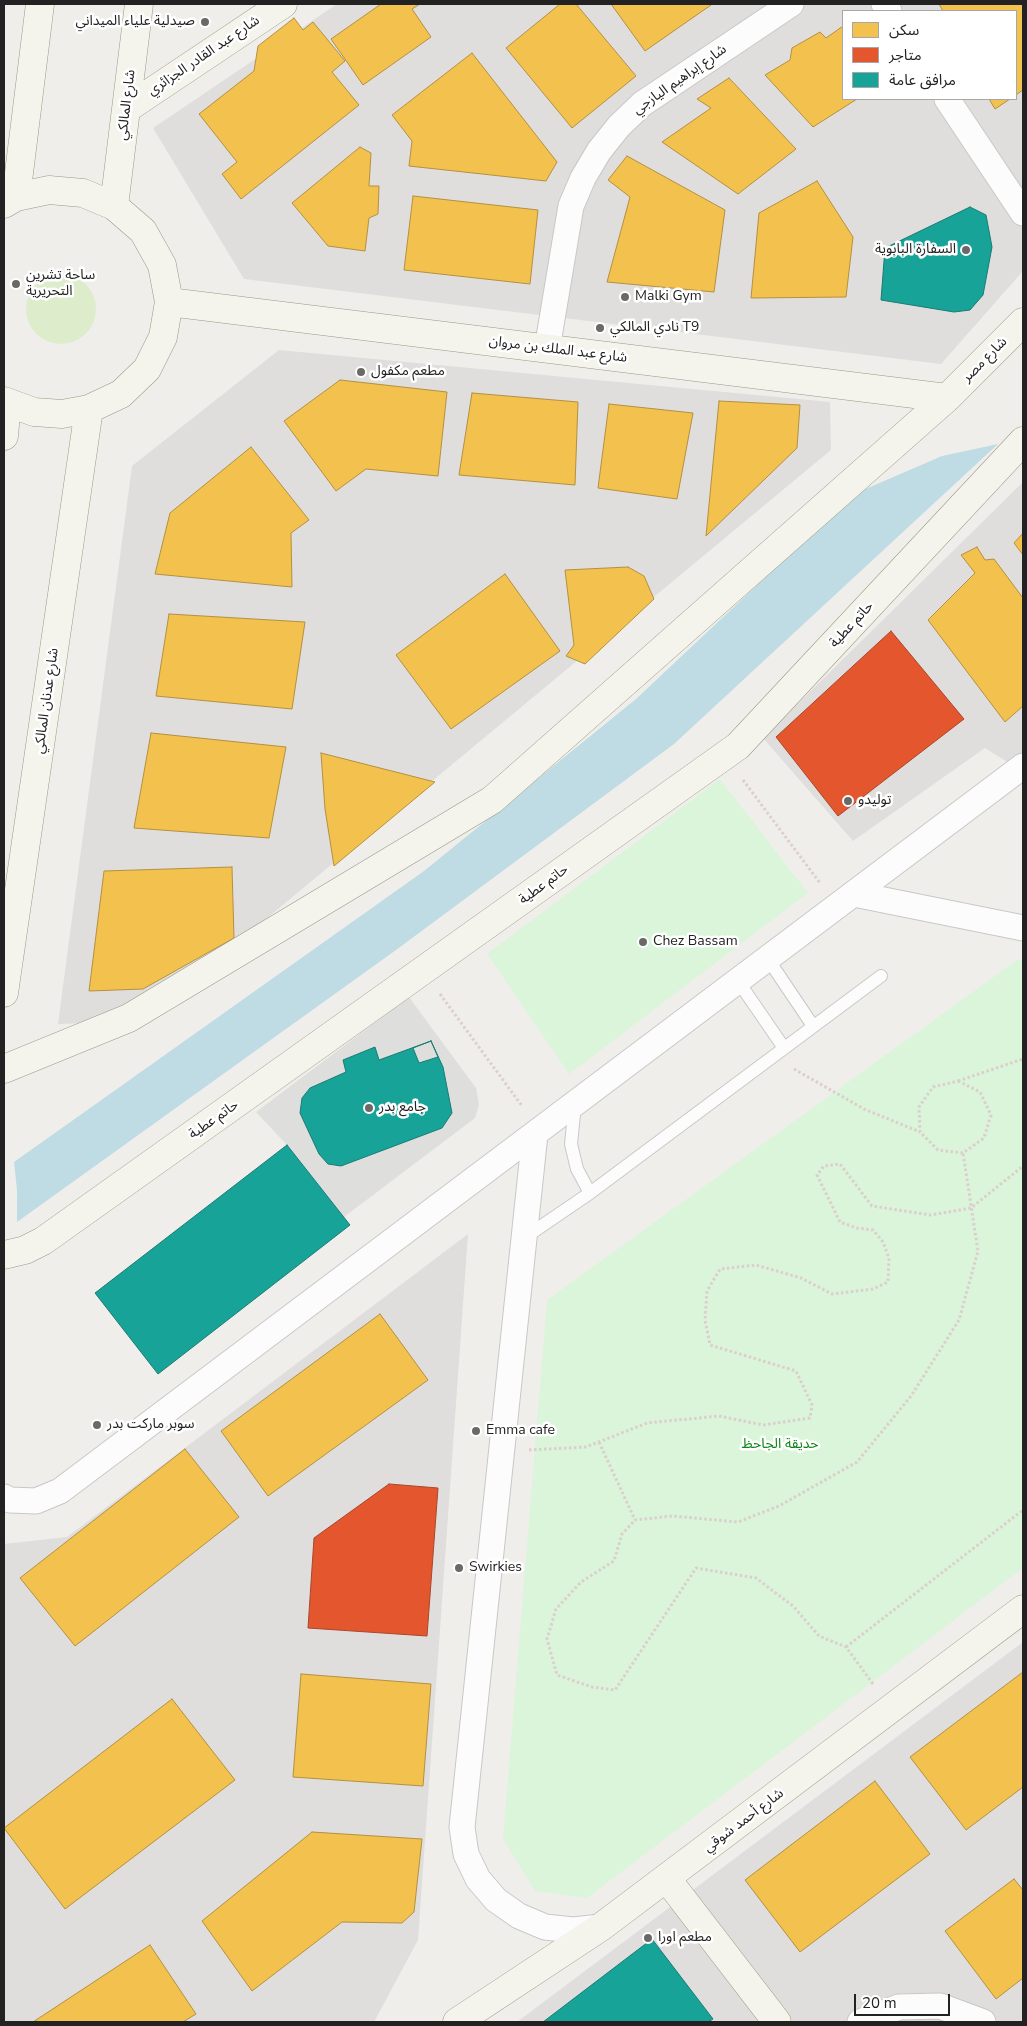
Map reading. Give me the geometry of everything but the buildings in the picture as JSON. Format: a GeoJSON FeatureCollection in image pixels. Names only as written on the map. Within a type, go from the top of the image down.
{"type":"FeatureCollection","features":[{"type":"Feature","properties":{"kind":"street"},"geometry":{"type":"LineString","coordinates":[[4,436],[5,402],[34,412],[62,414],[89,409],[121,394],[147,369],[163,337],[169,302],[162,264],[143,231],[114,206],[83,193],[49,190],[10,201],[40,4]]}},
{"type":"Feature","properties":{"kind":"street","name":"شارع المالكي"},"geometry":{"type":"LineString","coordinates":[[114,206],[139,4]]}},
{"type":"Feature","properties":{"kind":"street","name":"شارع عبد القادر الجزائري"},"geometry":{"type":"LineString","coordinates":[[126,109],[283,4]]}},
{"type":"Feature","properties":{"kind":"street","name":"شارع إبراهيم اليازجي"},"geometry":{"type":"LineString","coordinates":[[547,349],[571,206],[583,178],[600,151],[619,126],[642,104],[791,4]]}},
{"type":"Feature","properties":{"kind":"street"},"geometry":{"type":"LineString","coordinates":[[948,100],[1023,213]]}},
{"type":"Feature","properties":{"kind":"street","name":"شارع عبد الملك بن مروان"},"geometry":{"type":"LineString","coordinates":[[169,302],[947,398]]}},
{"type":"Feature","properties":{"kind":"street","name":"شارع مصر"},"geometry":{"type":"LineString","coordinates":[[947,398],[1023,322]]}},
{"type":"Feature","properties":{"kind":"street"},"geometry":{"type":"LineString","coordinates":[[4,1069],[129,1018],[492,800],[947,398]]}},
{"type":"Feature","properties":{"kind":"street","name":"شارع عدنان المالكي"},"geometry":{"type":"LineString","coordinates":[[4,993],[89,409]]}},
{"type":"Feature","properties":{"kind":"street","name":"حاتم عطية"},"geometry":{"type":"LineString","coordinates":[[4,1255],[25,1250],[43,1241],[738,746],[1023,441]]}},
{"type":"Feature","properties":{"kind":"street"},"geometry":{"type":"LineString","coordinates":[[4,1498],[36,1502],[60,1491],[1023,766]]}},
{"type":"Feature","properties":{"kind":"street"},"geometry":{"type":"LineString","coordinates":[[846,900],[1023,928]]}},
{"type":"Feature","properties":{"kind":"street"},"geometry":{"type":"LineString","coordinates":[[538,1132],[524,1238],[463,1800],[462,1827],[466,1854],[478,1879],[496,1900],[519,1916],[545,1927],[573,1930],[601,1927]]}},
{"type":"Feature","properties":{"kind":"street","name":"شارع أحمد شوقي"},"geometry":{"type":"LineString","coordinates":[[457,2022],[601,1927],[667,1879],[1023,1610]]}},
{"type":"Feature","properties":{"kind":"street"},"geometry":{"type":"LineString","coordinates":[[667,1879],[777,2022]]}},
{"type":"Feature","properties":{"kind":"street"},"geometry":{"type":"LineString","coordinates":[[860,2022],[899,2007],[940,2006],[983,2022]]}},
{"type":"Feature","properties":{"kind":"lane"},"geometry":{"type":"LineString","coordinates":[[768,959],[813,1026]]}},
{"type":"Feature","properties":{"kind":"lane"},"geometry":{"type":"LineString","coordinates":[[524,1238],[590,1193],[881,976]]}},
{"type":"Feature","properties":{"kind":"lane"},"geometry":{"type":"LineString","coordinates":[[738,981],[784,1048]]}},
{"type":"Feature","properties":{"kind":"lane"},"geometry":{"type":"LineString","coordinates":[[575,1105],[571,1144],[577,1170],[590,1193]]}},
{"type":"Feature","properties":{"kind":"path"},"geometry":{"type":"LineString","coordinates":[[724,756],[846,900]]}},
{"type":"Feature","properties":{"kind":"path"},"geometry":{"type":"LineString","coordinates":[[423,972],[538,1132]]}},
{"type":"Feature","properties":{"kind":"path"},"geometry":{"type":"LineString","coordinates":[[772,1056],[864,1109],[920,1132],[938,1150],[963,1153],[984,1138],[991,1115],[980,1092],[958,1081]]}},
{"type":"Feature","properties":{"kind":"path"},"geometry":{"type":"LineString","coordinates":[[920,1132],[919,1107],[933,1088],[1023,1059]]}},
{"type":"Feature","properties":{"kind":"path"},"geometry":{"type":"LineString","coordinates":[[889,1711],[867,1673],[846,1647],[819,1636],[793,1606],[756,1578],[696,1568],[615,1690],[592,1688],[557,1675],[547,1639],[556,1608],[581,1582],[614,1561],[622,1534],[635,1520],[672,1516],[738,1522],[779,1506],[857,1462],[911,1396],[959,1320],[978,1251],[963,1153]]}},
{"type":"Feature","properties":{"kind":"path"},"geometry":{"type":"LineString","coordinates":[[501,1451],[586,1447],[646,1423],[719,1416],[764,1425],[810,1418],[812,1405],[796,1371],[710,1345],[705,1320],[707,1291],[720,1269],[756,1265],[801,1278],[832,1294],[874,1290],[888,1282],[889,1258],[883,1242],[873,1230],[857,1228],[840,1222],[816,1175],[824,1166],[840,1164],[872,1206],[931,1215],[971,1208],[1023,1166]]}},
{"type":"Feature","properties":{"kind":"path"},"geometry":{"type":"LineString","coordinates":[[599,1442],[635,1520]]}},
{"type":"Feature","properties":{"kind":"path"},"geometry":{"type":"LineString","coordinates":[[846,1647],[1023,1510]]}},
{"type":"Feature","properties":{"kind":"shaded area"},"geometry":{"type":"Polygon","coordinates":[[[337,4],[1023,4],[1023,271],[941,364],[244,279],[153,128],[337,4]]]}},
{"type":"Feature","properties":{"kind":"shaded area"},"geometry":{"type":"Polygon","coordinates":[[[279,350],[830,402],[831,450],[143,1021],[58,1024],[132,466],[279,350]]]}},
{"type":"Feature","properties":{"kind":"shaded area"},"geometry":{"type":"Polygon","coordinates":[[[1023,482],[1023,772],[985,748],[853,841],[763,738],[1023,482]]]}},
{"type":"Feature","properties":{"kind":"shaded area","name":"جامع بدر"},"geometry":{"type":"Polygon","coordinates":[[[409,997],[476,1088],[479,1105],[475,1118],[344,1217],[287,1145],[256,1112],[409,997]]]}},
{"type":"Feature","properties":{"kind":"shaded area"},"geometry":{"type":"Polygon","coordinates":[[[468,1234],[418,1940],[374,2022],[4,2022],[4,1544],[67,1537],[468,1234]]]}},
{"type":"Feature","properties":{"kind":"shaded area"},"geometry":{"type":"Polygon","coordinates":[[[1023,1642],[1023,2022],[517,2022],[1023,1642]]]}},
{"type":"Feature","properties":{"kind":"green space"},"geometry":{"type":"Polygon","coordinates":[[[61,274],[74,277],[86,284],[93,296],[96,309],[93,322],[86,334],[74,341],[61,344],[48,341],[36,334],[29,322],[26,309],[29,296],[36,284],[48,277],[61,274]]]}},
{"type":"Feature","properties":{"kind":"green space"},"geometry":{"type":"Polygon","coordinates":[[[720,779],[808,893],[569,1074],[487,954],[720,779]]]}},
{"type":"Feature","properties":{"kind":"green space","name":"حديقة الجاحظ"},"geometry":{"type":"Polygon","coordinates":[[[1017,960],[1023,961],[1023,1568],[587,1898],[535,1891],[503,1839],[547,1300],[1017,960]]]}},
{"type":"Feature","properties":{"kind":"water"},"geometry":{"type":"Polygon","coordinates":[[[998,444],[674,744],[396,950],[17,1222],[17,1190],[14,1162],[424,871],[636,699],[854,494],[942,456],[998,444]]]}},
{"type":"Feature","properties":{"kind":"place","name":"صيدلية علياء الميداني"},"geometry":{"type":"Point","coordinates":[205,22]}},
{"type":"Feature","properties":{"kind":"place","name":"السفارة البابوية"},"geometry":{"type":"Point","coordinates":[966,250]}},
{"type":"Feature","properties":{"kind":"place","name":"ساحة تشرين التحريرية"},"geometry":{"type":"Point","coordinates":[16,284]}},
{"type":"Feature","properties":{"kind":"place","name":"Malki Gym"},"geometry":{"type":"Point","coordinates":[625,297]}},
{"type":"Feature","properties":{"kind":"place","name":"نادي المالكي T9"},"geometry":{"type":"Point","coordinates":[600,328]}},
{"type":"Feature","properties":{"kind":"place","name":"مطعم مكفول"},"geometry":{"type":"Point","coordinates":[361,372]}},
{"type":"Feature","properties":{"kind":"place","name":"توليدو"},"geometry":{"type":"Point","coordinates":[848,801]}},
{"type":"Feature","properties":{"kind":"place","name":"Chez Bassam"},"geometry":{"type":"Point","coordinates":[643,942]}},
{"type":"Feature","properties":{"kind":"place","name":"جامع بدر"},"geometry":{"type":"Point","coordinates":[369,1108]}},
{"type":"Feature","properties":{"kind":"place","name":"سوبر ماركت بدر"},"geometry":{"type":"Point","coordinates":[97,1425]}},
{"type":"Feature","properties":{"kind":"place","name":"Emma cafe"},"geometry":{"type":"Point","coordinates":[476,1431]}},
{"type":"Feature","properties":{"kind":"place","name":"Swirkies"},"geometry":{"type":"Point","coordinates":[459,1568]}},
{"type":"Feature","properties":{"kind":"place","name":"مطعم اورا"},"geometry":{"type":"Point","coordinates":[648,1938]}}]}
